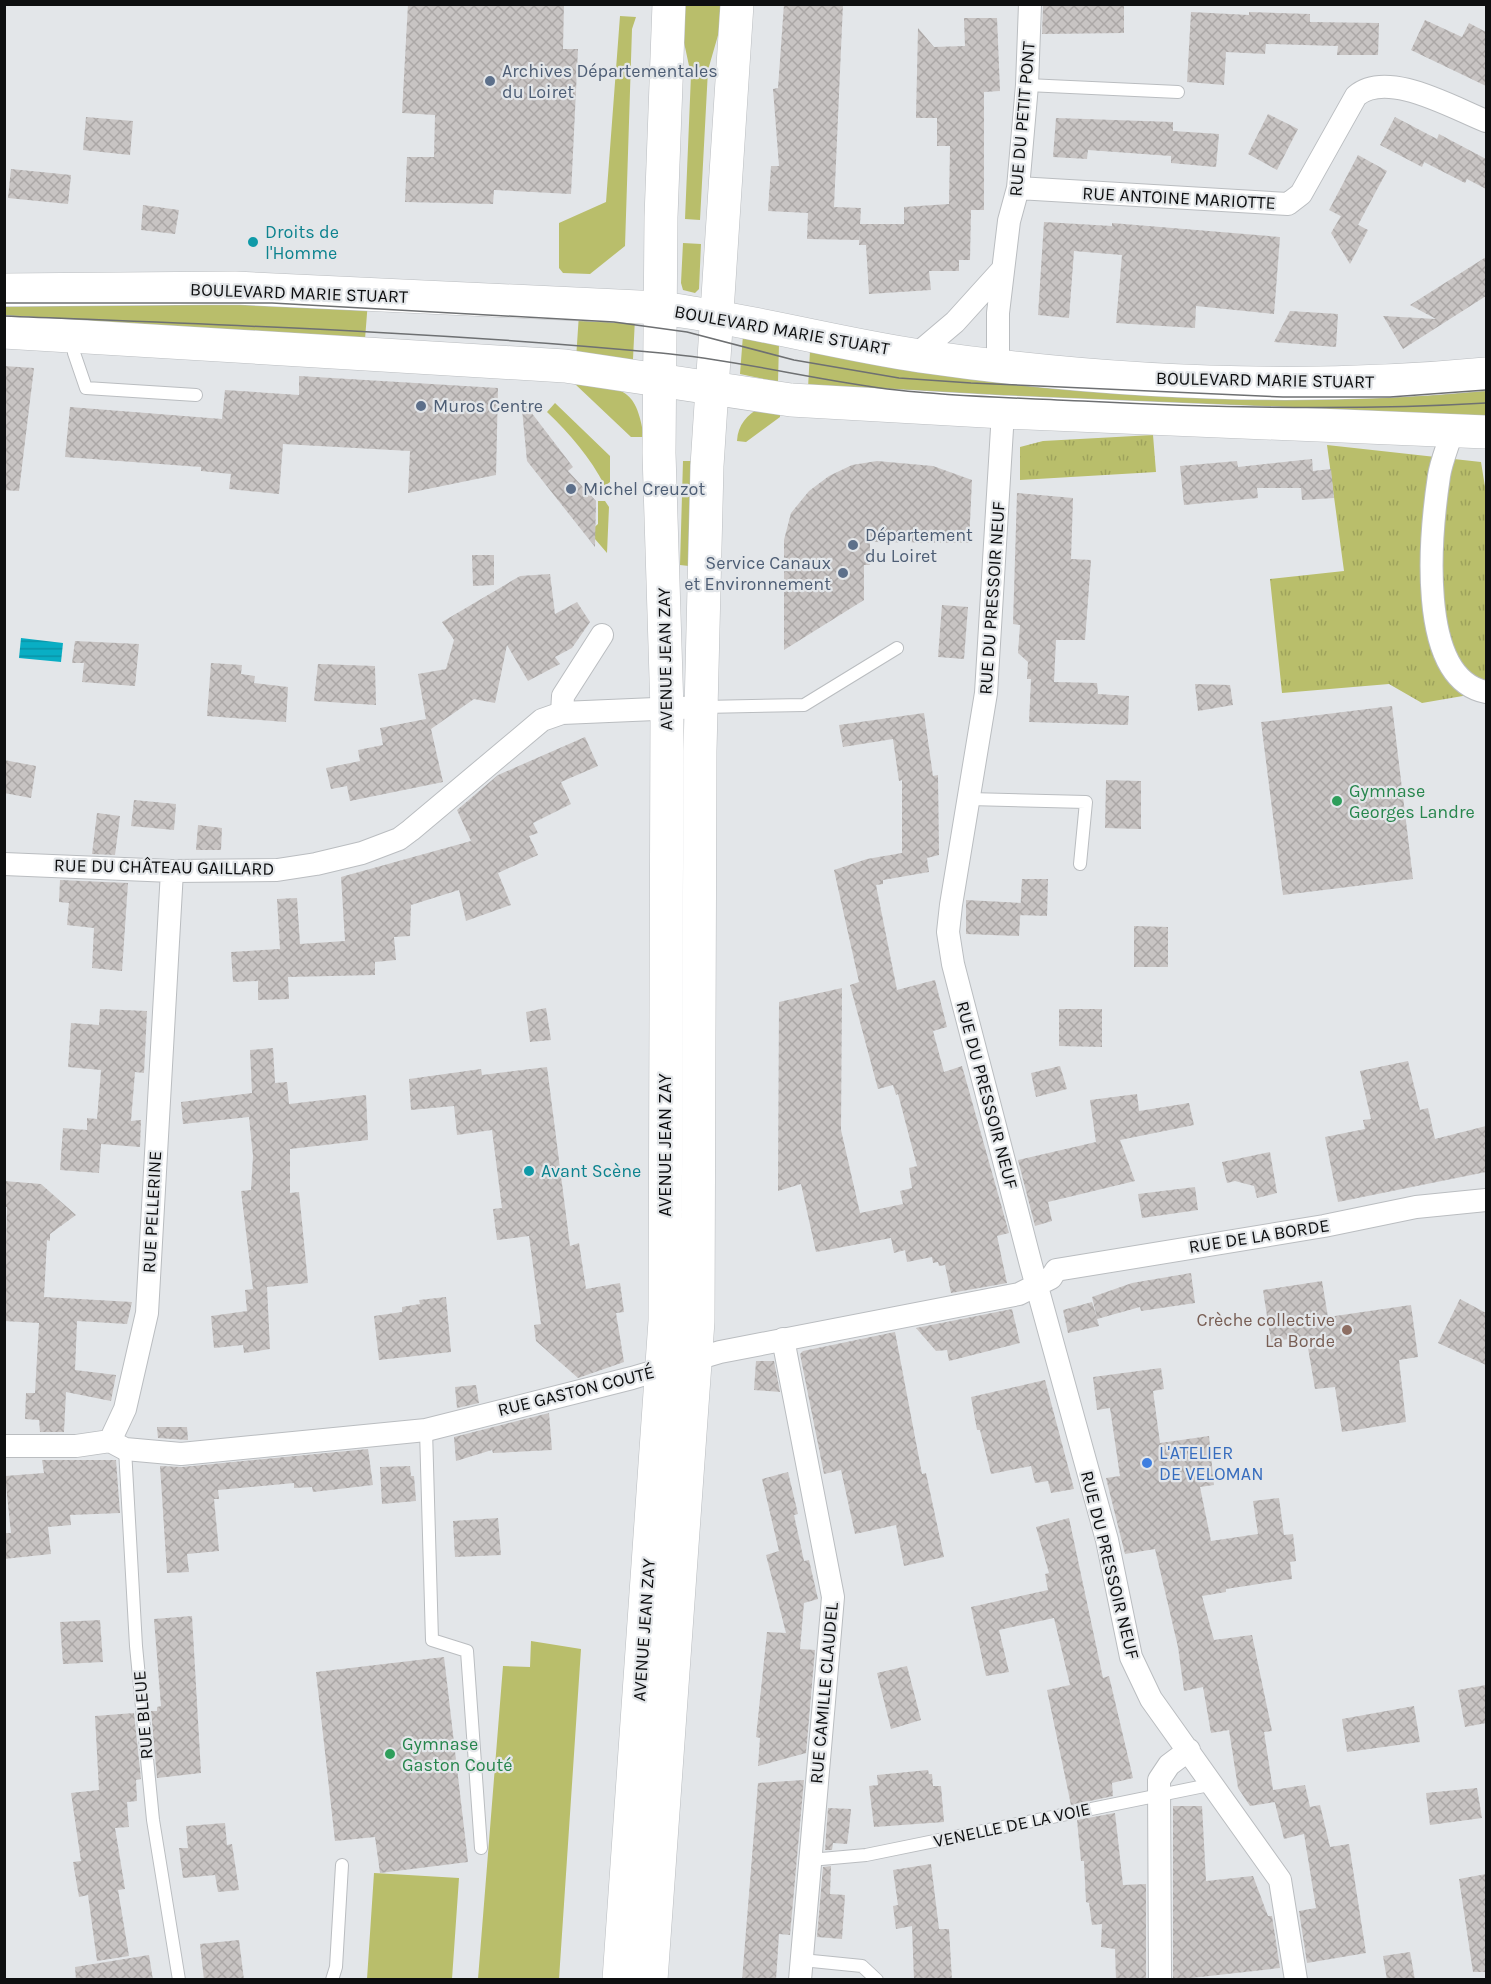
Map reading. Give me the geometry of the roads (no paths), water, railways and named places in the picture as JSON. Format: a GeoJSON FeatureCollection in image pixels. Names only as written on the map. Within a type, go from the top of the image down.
{"type":"FeatureCollection","features":[{"type":"Feature","properties":{"kind":"main road","name":"AVENUE JEAN ZAY"},"geometry":{"type":"LineString","coordinates":[[619,1980],[663,1369],[667,710],[660,309],[669,4]]}},
{"type":"Feature","properties":{"kind":"main road","name":"AVENUE JEAN ZAY"},"geometry":{"type":"LineString","coordinates":[[651,1980],[698,1321],[702,707],[707,466],[736,4]]}},
{"type":"Feature","properties":{"kind":"main road","name":"BOULEVARD MARIE STUART"},"geometry":{"type":"LineString","coordinates":[[4,290],[235,288],[660,309],[717,315],[916,355],[1057,373],[1283,384],[1402,382],[1486,374]]}},
{"type":"Feature","properties":{"kind":"main road"},"geometry":{"type":"LineString","coordinates":[[4,332],[565,366],[791,400],[1003,412],[1318,423],[1452,432],[1486,432]]}},
{"type":"Feature","properties":{"kind":"street","name":"RUE DU PETIT PONT"},"geometry":{"type":"LineString","coordinates":[[998,366],[1003,269],[1009,221],[1018,188],[1027,85],[1030,4]]}},
{"type":"Feature","properties":{"kind":"street","name":"RUE ANTOINE MARIOTTE"},"geometry":{"type":"LineString","coordinates":[[1018,188],[1288,204],[1301,195],[1356,96],[1363,89],[1385,85],[1403,88],[1486,121]]}},
{"type":"Feature","properties":{"kind":"street"},"geometry":{"type":"LineString","coordinates":[[916,355],[955,322],[1003,269]]}},
{"type":"Feature","properties":{"kind":"street","name":"RUE DU PRESSOIR NEUF"},"geometry":{"type":"LineString","coordinates":[[1003,412],[986,693],[948,932],[953,964],[1107,1540],[1131,1657],[1151,1699],[1214,1784],[1280,1880],[1296,1980]]}},
{"type":"Feature","properties":{"kind":"street"},"geometry":{"type":"LineString","coordinates":[[1452,432],[1439,474],[1432,577],[1433,608],[1438,636],[1447,658],[1459,677],[1473,690],[1486,692]]}},
{"type":"Feature","properties":{"kind":"street"},"geometry":{"type":"LineString","coordinates":[[562,713],[563,696],[602,635]]}},
{"type":"Feature","properties":{"kind":"street","name":"RUE DU CHÂTEAU GAILLARD"},"geometry":{"type":"LineString","coordinates":[[4,864],[172,871],[277,870],[306,866],[362,853],[399,839],[542,720],[562,713],[702,707]]}},
{"type":"Feature","properties":{"kind":"street","name":"RUE PELLERINE"},"geometry":{"type":"LineString","coordinates":[[118,1445],[147,1313],[172,871]]}},
{"type":"Feature","properties":{"kind":"street","name":"RUE DE LA BORDE"},"geometry":{"type":"LineString","coordinates":[[1038,1286],[1051,1278],[1056,1270],[1078,1265],[1324,1226],[1416,1208],[1486,1200]]}},
{"type":"Feature","properties":{"kind":"street","name":"RUE GASTON COUTÉ"},"geometry":{"type":"LineString","coordinates":[[118,1445],[181,1454],[426,1430],[663,1369],[720,1352],[1019,1294],[1038,1286]]}},
{"type":"Feature","properties":{"kind":"street","name":"RUE CAMILLE CLAUDEL"},"geometry":{"type":"LineString","coordinates":[[783,1339],[833,1597],[801,1970]]}},
{"type":"Feature","properties":{"kind":"street"},"geometry":{"type":"LineString","coordinates":[[4,1446],[118,1445]]}},
{"type":"Feature","properties":{"kind":"street"},"geometry":{"type":"LineString","coordinates":[[1160,1980],[1159,1780],[1169,1765],[1189,1750]]}},
{"type":"Feature","properties":{"kind":"lane"},"geometry":{"type":"LineString","coordinates":[[1027,85],[1178,92]]}},
{"type":"Feature","properties":{"kind":"lane"},"geometry":{"type":"LineString","coordinates":[[73,336],[74,353],[86,388],[196,395]]}},
{"type":"Feature","properties":{"kind":"lane"},"geometry":{"type":"LineString","coordinates":[[702,707],[804,705],[897,648]]}},
{"type":"Feature","properties":{"kind":"lane"},"geometry":{"type":"LineString","coordinates":[[969,799],[1086,802],[1080,864]]}},
{"type":"Feature","properties":{"kind":"lane"},"geometry":{"type":"LineString","coordinates":[[426,1430],[432,1640],[467,1651],[481,1848]]}},
{"type":"Feature","properties":{"kind":"lane","name":"RUE BLEUE"},"geometry":{"type":"LineString","coordinates":[[118,1445],[152,1809],[179,1980]]}},
{"type":"Feature","properties":{"kind":"lane","name":"VENELLE DE LA VOIE"},"geometry":{"type":"LineString","coordinates":[[810,1860],[866,1856],[1214,1784]]}},
{"type":"Feature","properties":{"kind":"lane"},"geometry":{"type":"LineString","coordinates":[[332,1980],[336,1967],[342,1865]]}},
{"type":"Feature","properties":{"kind":"lane"},"geometry":{"type":"LineString","coordinates":[[801,1970],[862,1966],[877,1980]]}},
{"type":"Feature","properties":{"kind":"water"},"geometry":{"type":"Polygon","coordinates":[[[21,638],[63,643],[61,662],[19,658],[21,638]]]}},
{"type":"Feature","properties":{"kind":"tram line"},"geometry":{"type":"LineString","coordinates":[[4,303],[272,303],[614,322],[687,332],[794,360],[899,378],[971,383],[1283,397],[1390,397],[1486,390]]}},
{"type":"Feature","properties":{"kind":"tram line"},"geometry":{"type":"LineString","coordinates":[[4,316],[333,330],[579,346],[691,356],[867,386],[967,396],[1285,408],[1486,403]]}},
{"type":"Feature","properties":{"kind":"place","name":"Archives Départementales du Loiret"},"geometry":{"type":"Point","coordinates":[490,81]}},
{"type":"Feature","properties":{"kind":"place","name":"Droits de l'Homme"},"geometry":{"type":"Point","coordinates":[253,242]}},
{"type":"Feature","properties":{"kind":"place","name":"Muros Centre"},"geometry":{"type":"Point","coordinates":[421,406]}},
{"type":"Feature","properties":{"kind":"place","name":"Michel Creuzot"},"geometry":{"type":"Point","coordinates":[571,489]}},
{"type":"Feature","properties":{"kind":"place","name":"Département du Loiret"},"geometry":{"type":"Point","coordinates":[853,545]}},
{"type":"Feature","properties":{"kind":"place","name":"Service Canaux et Environnement"},"geometry":{"type":"Point","coordinates":[843,573]}},
{"type":"Feature","properties":{"kind":"place","name":"Gymnase Georges Landre"},"geometry":{"type":"Point","coordinates":[1337,801]}},
{"type":"Feature","properties":{"kind":"place","name":"Avant Scène"},"geometry":{"type":"Point","coordinates":[529,1171]}},
{"type":"Feature","properties":{"kind":"place","name":"Crèche collective La Borde"},"geometry":{"type":"Point","coordinates":[1347,1330]}},
{"type":"Feature","properties":{"kind":"place","name":"L'ATELIER DE VELOMAN"},"geometry":{"type":"Point","coordinates":[1147,1463]}},
{"type":"Feature","properties":{"kind":"place","name":"Gymnase Gaston Couté"},"geometry":{"type":"Point","coordinates":[390,1754]}}]}
